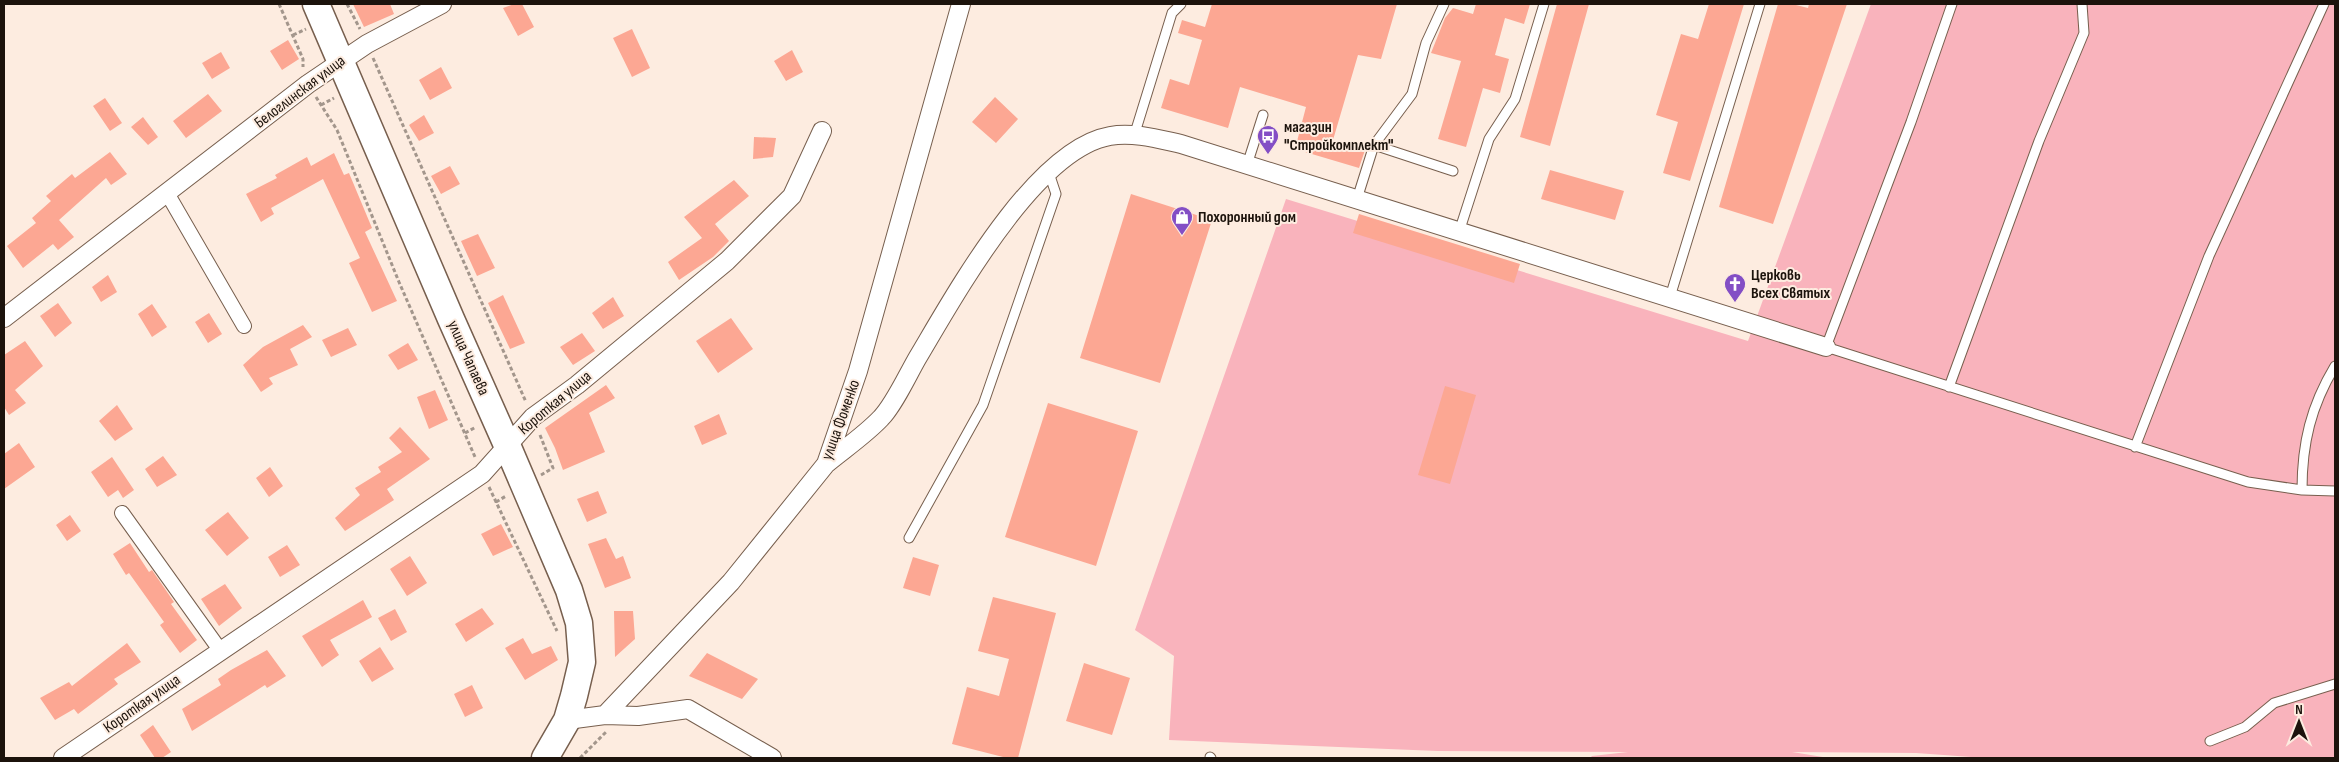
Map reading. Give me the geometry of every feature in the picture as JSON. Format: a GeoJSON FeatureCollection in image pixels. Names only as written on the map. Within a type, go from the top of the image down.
{"type":"FeatureCollection","features":[{"type":"Feature","properties":{"kind":"main road","name":"улица Чапаева"},"geometry":{"type":"LineString","coordinates":[[316,4],[450,319],[508,444],[569,590],[579,623],[582,662],[567,720]]}},
{"type":"Feature","properties":{"kind":"main road"},"geometry":{"type":"LineString","coordinates":[[545,758],[567,720]]}},
{"type":"Feature","properties":{"kind":"street","name":"Белоглинская улица"},"geometry":{"type":"LineString","coordinates":[[4,318],[308,84],[367,44],[442,4]]}},
{"type":"Feature","properties":{"kind":"street","name":"улица Фоменко"},"geometry":{"type":"LineString","coordinates":[[605,715],[732,582],[826,464],[858,372],[961,4]]}},
{"type":"Feature","properties":{"kind":"street","name":"Короткая улица"},"geometry":{"type":"LineString","coordinates":[[63,758],[482,474],[533,417],[577,385],[727,261],[792,196],[822,130]]}},
{"type":"Feature","properties":{"kind":"street"},"geometry":{"type":"LineString","coordinates":[[826,464],[882,417],[976,260],[1015,208],[1049,173],[1082,146],[1110,136],[1134,136],[1181,144],[1826,347]]}},
{"type":"Feature","properties":{"kind":"street"},"geometry":{"type":"LineString","coordinates":[[167,193],[244,326]]}},
{"type":"Feature","properties":{"kind":"street"},"geometry":{"type":"LineString","coordinates":[[122,513],[220,650]]}},
{"type":"Feature","properties":{"kind":"street"},"geometry":{"type":"LineString","coordinates":[[567,720],[605,715],[638,716],[688,709],[772,758]]}},
{"type":"Feature","properties":{"kind":"lane"},"geometry":{"type":"LineString","coordinates":[[1134,136],[1172,13],[1181,4]]}},
{"type":"Feature","properties":{"kind":"lane"},"geometry":{"type":"LineString","coordinates":[[1357,199],[1374,145],[1412,94],[1426,43],[1444,4]]}},
{"type":"Feature","properties":{"kind":"lane"},"geometry":{"type":"LineString","coordinates":[[1460,232],[1489,139],[1515,99],[1544,4]]}},
{"type":"Feature","properties":{"kind":"lane"},"geometry":{"type":"LineString","coordinates":[[1670,297],[1760,4]]}},
{"type":"Feature","properties":{"kind":"lane"},"geometry":{"type":"LineString","coordinates":[[1952,4],[1911,122],[1826,347],[2248,482],[2302,490],[2335,491]]}},
{"type":"Feature","properties":{"kind":"lane"},"geometry":{"type":"LineString","coordinates":[[1949,387],[2038,140],[2084,33],[2082,4]]}},
{"type":"Feature","properties":{"kind":"lane"},"geometry":{"type":"LineString","coordinates":[[2135,447],[2208,256],[2324,4]]}},
{"type":"Feature","properties":{"kind":"lane"},"geometry":{"type":"LineString","coordinates":[[1247,165],[1263,115]]}},
{"type":"Feature","properties":{"kind":"lane"},"geometry":{"type":"LineString","coordinates":[[1374,145],[1453,171]]}},
{"type":"Feature","properties":{"kind":"lane"},"geometry":{"type":"LineString","coordinates":[[909,538],[983,405],[1056,194],[1049,173]]}},
{"type":"Feature","properties":{"kind":"lane"},"geometry":{"type":"LineString","coordinates":[[2302,490],[2302,463],[2308,428],[2316,401],[2335,366]]}},
{"type":"Feature","properties":{"kind":"lane"},"geometry":{"type":"LineString","coordinates":[[2210,741],[2246,727],[2274,703],[2335,684]]}},
{"type":"Feature","properties":{"kind":"path"},"geometry":{"type":"LineString","coordinates":[[279,4],[303,60],[302,74],[337,130],[399,282],[482,474],[561,639]]}},
{"type":"Feature","properties":{"kind":"path"},"geometry":{"type":"LineString","coordinates":[[347,4],[367,44],[533,417],[553,468],[496,502]]}},
{"type":"Feature","properties":{"kind":"shaded area"},"geometry":{"type":"Polygon","coordinates":[[[1871,4],[2335,4],[2335,757],[1985,758],[1916,753],[1792,752],[1829,758],[1590,758],[1592,756],[1628,752],[1438,751],[1169,740],[1174,656],[1135,630],[1286,199],[1748,341],[1871,4]]]}},
{"type":"Feature","properties":{"kind":"building"},"geometry":{"type":"Polygon","coordinates":[[[353,4],[390,4],[394,14],[364,27],[353,4]]]}},
{"type":"Feature","properties":{"kind":"building"},"geometry":{"type":"Polygon","coordinates":[[[514,4],[522,4],[534,27],[518,36],[503,8],[514,4]]]}},
{"type":"Feature","properties":{"kind":"building"},"geometry":{"type":"Polygon","coordinates":[[[1212,4],[1397,4],[1381,59],[1358,55],[1333,140],[1365,150],[1359,168],[1295,149],[1306,107],[1240,87],[1228,128],[1161,108],[1170,79],[1189,85],[1202,40],[1178,33],[1182,20],[1205,27],[1212,4]]]}},
{"type":"Feature","properties":{"kind":"building"},"geometry":{"type":"Polygon","coordinates":[[[1476,4],[1530,4],[1524,24],[1505,18],[1495,55],[1509,59],[1500,93],[1483,88],[1466,147],[1438,139],[1461,61],[1431,53],[1445,18],[1453,8],[1473,14],[1476,4]]]}},
{"type":"Feature","properties":{"kind":"building"},"geometry":{"type":"Polygon","coordinates":[[[1557,4],[1589,4],[1550,146],[1520,137],[1557,4]]]}},
{"type":"Feature","properties":{"kind":"building"},"geometry":{"type":"Polygon","coordinates":[[[1709,4],[1744,4],[1690,181],[1663,173],[1678,122],[1656,115],[1681,34],[1698,39],[1709,4]]]}},
{"type":"Feature","properties":{"kind":"building"},"geometry":{"type":"Polygon","coordinates":[[[1778,4],[1792,4],[1808,8],[1809,4],[1847,4],[1773,224],[1719,207],[1778,4]]]}},
{"type":"Feature","properties":{"kind":"building"},"geometry":{"type":"Polygon","coordinates":[[[632,29],[650,68],[632,77],[613,38],[632,29]]]}},
{"type":"Feature","properties":{"kind":"building"},"geometry":{"type":"Polygon","coordinates":[[[288,40],[299,59],[282,70],[270,51],[288,40]]]}},
{"type":"Feature","properties":{"kind":"building"},"geometry":{"type":"Polygon","coordinates":[[[792,50],[803,72],[786,81],[774,61],[792,50]]]}},
{"type":"Feature","properties":{"kind":"building"},"geometry":{"type":"Polygon","coordinates":[[[221,52],[230,68],[212,79],[202,63],[221,52]]]}},
{"type":"Feature","properties":{"kind":"building"},"geometry":{"type":"Polygon","coordinates":[[[441,67],[452,88],[430,100],[419,80],[441,67]]]}},
{"type":"Feature","properties":{"kind":"building"},"geometry":{"type":"Polygon","coordinates":[[[208,94],[222,111],[186,138],[173,121],[208,94]]]}},
{"type":"Feature","properties":{"kind":"building"},"geometry":{"type":"Polygon","coordinates":[[[995,97],[1018,119],[996,143],[972,122],[995,97]]]}},
{"type":"Feature","properties":{"kind":"building"},"geometry":{"type":"Polygon","coordinates":[[[105,98],[122,123],[110,131],[93,106],[105,98]]]}},
{"type":"Feature","properties":{"kind":"building"},"geometry":{"type":"Polygon","coordinates":[[[424,115],[434,133],[419,141],[409,125],[424,115]]]}},
{"type":"Feature","properties":{"kind":"building"},"geometry":{"type":"Polygon","coordinates":[[[143,117],[158,137],[148,145],[131,127],[143,117]]]}},
{"type":"Feature","properties":{"kind":"building"},"geometry":{"type":"Polygon","coordinates":[[[754,137],[776,138],[773,157],[753,159],[754,137]]]}},
{"type":"Feature","properties":{"kind":"building"},"geometry":{"type":"Polygon","coordinates":[[[110,152],[127,174],[111,185],[106,178],[59,220],[74,237],[58,250],[53,244],[23,268],[7,246],[36,223],[32,218],[51,201],[46,196],[72,174],[75,178],[110,152]]]}},
{"type":"Feature","properties":{"kind":"building"},"geometry":{"type":"Polygon","coordinates":[[[334,153],[344,175],[349,173],[372,228],[365,232],[397,301],[372,312],[349,263],[360,258],[323,179],[271,208],[274,214],[261,222],[246,194],[277,178],[275,175],[307,157],[311,166],[334,153]]]}},
{"type":"Feature","properties":{"kind":"building"},"geometry":{"type":"Polygon","coordinates":[[[450,166],[460,184],[441,194],[431,176],[450,166]]]}},
{"type":"Feature","properties":{"kind":"building"},"geometry":{"type":"Polygon","coordinates":[[[1550,170],[1624,191],[1615,220],[1541,199],[1550,170]]]}},
{"type":"Feature","properties":{"kind":"building"},"geometry":{"type":"Polygon","coordinates":[[[734,180],[749,196],[715,224],[729,241],[713,257],[679,280],[668,262],[702,238],[684,217],[734,180]]]}},
{"type":"Feature","properties":{"kind":"building"},"geometry":{"type":"Polygon","coordinates":[[[1131,194],[1212,220],[1160,383],[1080,358],[1131,194]]]}},
{"type":"Feature","properties":{"kind":"building"},"geometry":{"type":"Polygon","coordinates":[[[1359,214],[1520,264],[1514,283],[1353,233],[1359,214]]]}},
{"type":"Feature","properties":{"kind":"building"},"geometry":{"type":"Polygon","coordinates":[[[478,234],[495,268],[477,276],[461,241],[478,234]]]}},
{"type":"Feature","properties":{"kind":"building"},"geometry":{"type":"Polygon","coordinates":[[[108,275],[117,292],[101,302],[92,287],[108,275]]]}},
{"type":"Feature","properties":{"kind":"building"},"geometry":{"type":"Polygon","coordinates":[[[503,295],[525,343],[510,349],[488,303],[503,295]]]}},
{"type":"Feature","properties":{"kind":"building"},"geometry":{"type":"Polygon","coordinates":[[[613,297],[624,316],[603,329],[592,313],[613,297]]]}},
{"type":"Feature","properties":{"kind":"building"},"geometry":{"type":"Polygon","coordinates":[[[58,303],[72,323],[55,337],[40,316],[58,303]]]}},
{"type":"Feature","properties":{"kind":"building"},"geometry":{"type":"Polygon","coordinates":[[[152,304],[167,327],[152,337],[138,314],[152,304]]]}},
{"type":"Feature","properties":{"kind":"building"},"geometry":{"type":"Polygon","coordinates":[[[209,313],[222,334],[208,343],[195,322],[209,313]]]}},
{"type":"Feature","properties":{"kind":"building"},"geometry":{"type":"Polygon","coordinates":[[[731,318],[753,349],[718,373],[696,341],[731,318]]]}},
{"type":"Feature","properties":{"kind":"building"},"geometry":{"type":"Polygon","coordinates":[[[303,325],[312,337],[290,349],[298,365],[269,378],[273,384],[261,392],[243,365],[263,347],[303,325]]]}},
{"type":"Feature","properties":{"kind":"building"},"geometry":{"type":"Polygon","coordinates":[[[348,328],[357,345],[331,357],[322,340],[348,328]]]}},
{"type":"Feature","properties":{"kind":"building"},"geometry":{"type":"Polygon","coordinates":[[[582,333],[595,351],[573,365],[560,347],[582,333]]]}},
{"type":"Feature","properties":{"kind":"building"},"geometry":{"type":"Polygon","coordinates":[[[25,341],[43,366],[15,390],[26,403],[9,415],[4,407],[4,355],[25,341]]]}},
{"type":"Feature","properties":{"kind":"building"},"geometry":{"type":"Polygon","coordinates":[[[408,343],[418,360],[398,370],[388,355],[408,343]]]}},
{"type":"Feature","properties":{"kind":"building"},"geometry":{"type":"Polygon","coordinates":[[[606,385],[615,398],[589,413],[605,452],[563,470],[545,428],[606,385]]]}},
{"type":"Feature","properties":{"kind":"building"},"geometry":{"type":"Polygon","coordinates":[[[1445,386],[1476,395],[1450,484],[1418,475],[1445,386]]]}},
{"type":"Feature","properties":{"kind":"building"},"geometry":{"type":"Polygon","coordinates":[[[435,390],[448,420],[429,429],[417,397],[435,390]]]}},
{"type":"Feature","properties":{"kind":"building"},"geometry":{"type":"Polygon","coordinates":[[[1048,403],[1138,431],[1096,566],[1005,537],[1048,403]]]}},
{"type":"Feature","properties":{"kind":"building"},"geometry":{"type":"Polygon","coordinates":[[[117,405],[133,429],[115,441],[99,421],[117,405]]]}},
{"type":"Feature","properties":{"kind":"building"},"geometry":{"type":"Polygon","coordinates":[[[719,414],[727,434],[702,445],[694,426],[719,414]]]}},
{"type":"Feature","properties":{"kind":"building"},"geometry":{"type":"Polygon","coordinates":[[[400,427],[430,459],[387,489],[394,500],[345,531],[335,518],[360,495],[355,488],[381,472],[378,467],[402,452],[389,438],[400,427]]]}},
{"type":"Feature","properties":{"kind":"building"},"geometry":{"type":"Polygon","coordinates":[[[19,443],[35,467],[4,489],[4,454],[19,443]]]}},
{"type":"Feature","properties":{"kind":"building"},"geometry":{"type":"Polygon","coordinates":[[[163,456],[177,475],[157,487],[145,469],[163,456]]]}},
{"type":"Feature","properties":{"kind":"building"},"geometry":{"type":"Polygon","coordinates":[[[112,457],[134,490],[123,498],[118,490],[108,497],[91,472],[112,457]]]}},
{"type":"Feature","properties":{"kind":"building"},"geometry":{"type":"Polygon","coordinates":[[[270,467],[283,486],[269,497],[256,478],[270,467]]]}},
{"type":"Feature","properties":{"kind":"building"},"geometry":{"type":"Polygon","coordinates":[[[598,491],[607,513],[587,522],[577,499],[598,491]]]}},
{"type":"Feature","properties":{"kind":"building"},"geometry":{"type":"Polygon","coordinates":[[[228,512],[249,538],[227,556],[205,530],[228,512]]]}},
{"type":"Feature","properties":{"kind":"building"},"geometry":{"type":"Polygon","coordinates":[[[70,515],[81,531],[67,541],[56,525],[70,515]]]}},
{"type":"Feature","properties":{"kind":"building"},"geometry":{"type":"Polygon","coordinates":[[[501,524],[513,547],[493,556],[481,534],[501,524]]]}},
{"type":"Feature","properties":{"kind":"building"},"geometry":{"type":"Polygon","coordinates":[[[606,538],[616,559],[623,556],[631,578],[605,588],[588,544],[606,538]]]}},
{"type":"Feature","properties":{"kind":"building"},"geometry":{"type":"Polygon","coordinates":[[[130,543],[149,572],[152,570],[174,602],[171,604],[197,640],[180,653],[160,625],[164,622],[129,573],[126,575],[113,554],[130,543]]]}},
{"type":"Feature","properties":{"kind":"building"},"geometry":{"type":"Polygon","coordinates":[[[287,545],[300,565],[280,577],[268,557],[287,545]]]}},
{"type":"Feature","properties":{"kind":"building"},"geometry":{"type":"Polygon","coordinates":[[[410,556],[427,583],[407,596],[390,569],[410,556]]]}},
{"type":"Feature","properties":{"kind":"building"},"geometry":{"type":"Polygon","coordinates":[[[913,557],[939,565],[930,596],[903,588],[913,557]]]}},
{"type":"Feature","properties":{"kind":"building"},"geometry":{"type":"Polygon","coordinates":[[[225,584],[242,608],[219,626],[201,599],[225,584]]]}},
{"type":"Feature","properties":{"kind":"building"},"geometry":{"type":"Polygon","coordinates":[[[993,597],[1056,613],[1018,758],[1007,758],[952,744],[967,687],[999,696],[1009,659],[978,651],[993,597]]]}},
{"type":"Feature","properties":{"kind":"building"},"geometry":{"type":"Polygon","coordinates":[[[363,600],[372,617],[330,640],[339,655],[322,667],[302,636],[363,600]]]}},
{"type":"Feature","properties":{"kind":"building"},"geometry":{"type":"Polygon","coordinates":[[[482,608],[494,624],[466,642],[455,624],[482,608]]]}},
{"type":"Feature","properties":{"kind":"building"},"geometry":{"type":"Polygon","coordinates":[[[395,609],[407,632],[391,641],[378,618],[395,609]]]}},
{"type":"Feature","properties":{"kind":"building"},"geometry":{"type":"Polygon","coordinates":[[[614,611],[633,611],[635,639],[615,657],[614,611]]]}},
{"type":"Feature","properties":{"kind":"building"},"geometry":{"type":"Polygon","coordinates":[[[523,638],[532,654],[551,646],[558,660],[525,680],[505,648],[523,638]]]}},
{"type":"Feature","properties":{"kind":"building"},"geometry":{"type":"Polygon","coordinates":[[[127,643],[141,662],[114,679],[118,684],[78,714],[74,709],[55,720],[40,698],[69,682],[72,686],[127,643]]]}},
{"type":"Feature","properties":{"kind":"building"},"geometry":{"type":"Polygon","coordinates":[[[380,647],[394,669],[372,682],[359,661],[380,647]]]}},
{"type":"Feature","properties":{"kind":"building"},"geometry":{"type":"Polygon","coordinates":[[[267,650],[286,676],[267,688],[265,685],[192,731],[182,709],[221,685],[218,679],[267,650]]]}},
{"type":"Feature","properties":{"kind":"building"},"geometry":{"type":"Polygon","coordinates":[[[707,653],[758,679],[742,699],[689,676],[707,653]]]}},
{"type":"Feature","properties":{"kind":"building"},"geometry":{"type":"Polygon","coordinates":[[[1084,663],[1130,678],[1112,735],[1066,721],[1084,663]]]}},
{"type":"Feature","properties":{"kind":"building"},"geometry":{"type":"Polygon","coordinates":[[[472,685],[483,708],[465,717],[454,694],[472,685]]]}},
{"type":"Feature","properties":{"kind":"building"},"geometry":{"type":"Polygon","coordinates":[[[153,725],[171,752],[162,758],[155,758],[140,735],[153,725]]]}},
{"type":"Feature","properties":{"kind":"place","name":"магазин \"Стройкомплект\""},"geometry":{"type":"Point","coordinates":[1268,155]}},
{"type":"Feature","properties":{"kind":"place","name":"Похоронный дом"},"geometry":{"type":"Point","coordinates":[1182,236]}},
{"type":"Feature","properties":{"kind":"place","name":"Церковь Всех Святых"},"geometry":{"type":"Point","coordinates":[1735,303]}}]}
